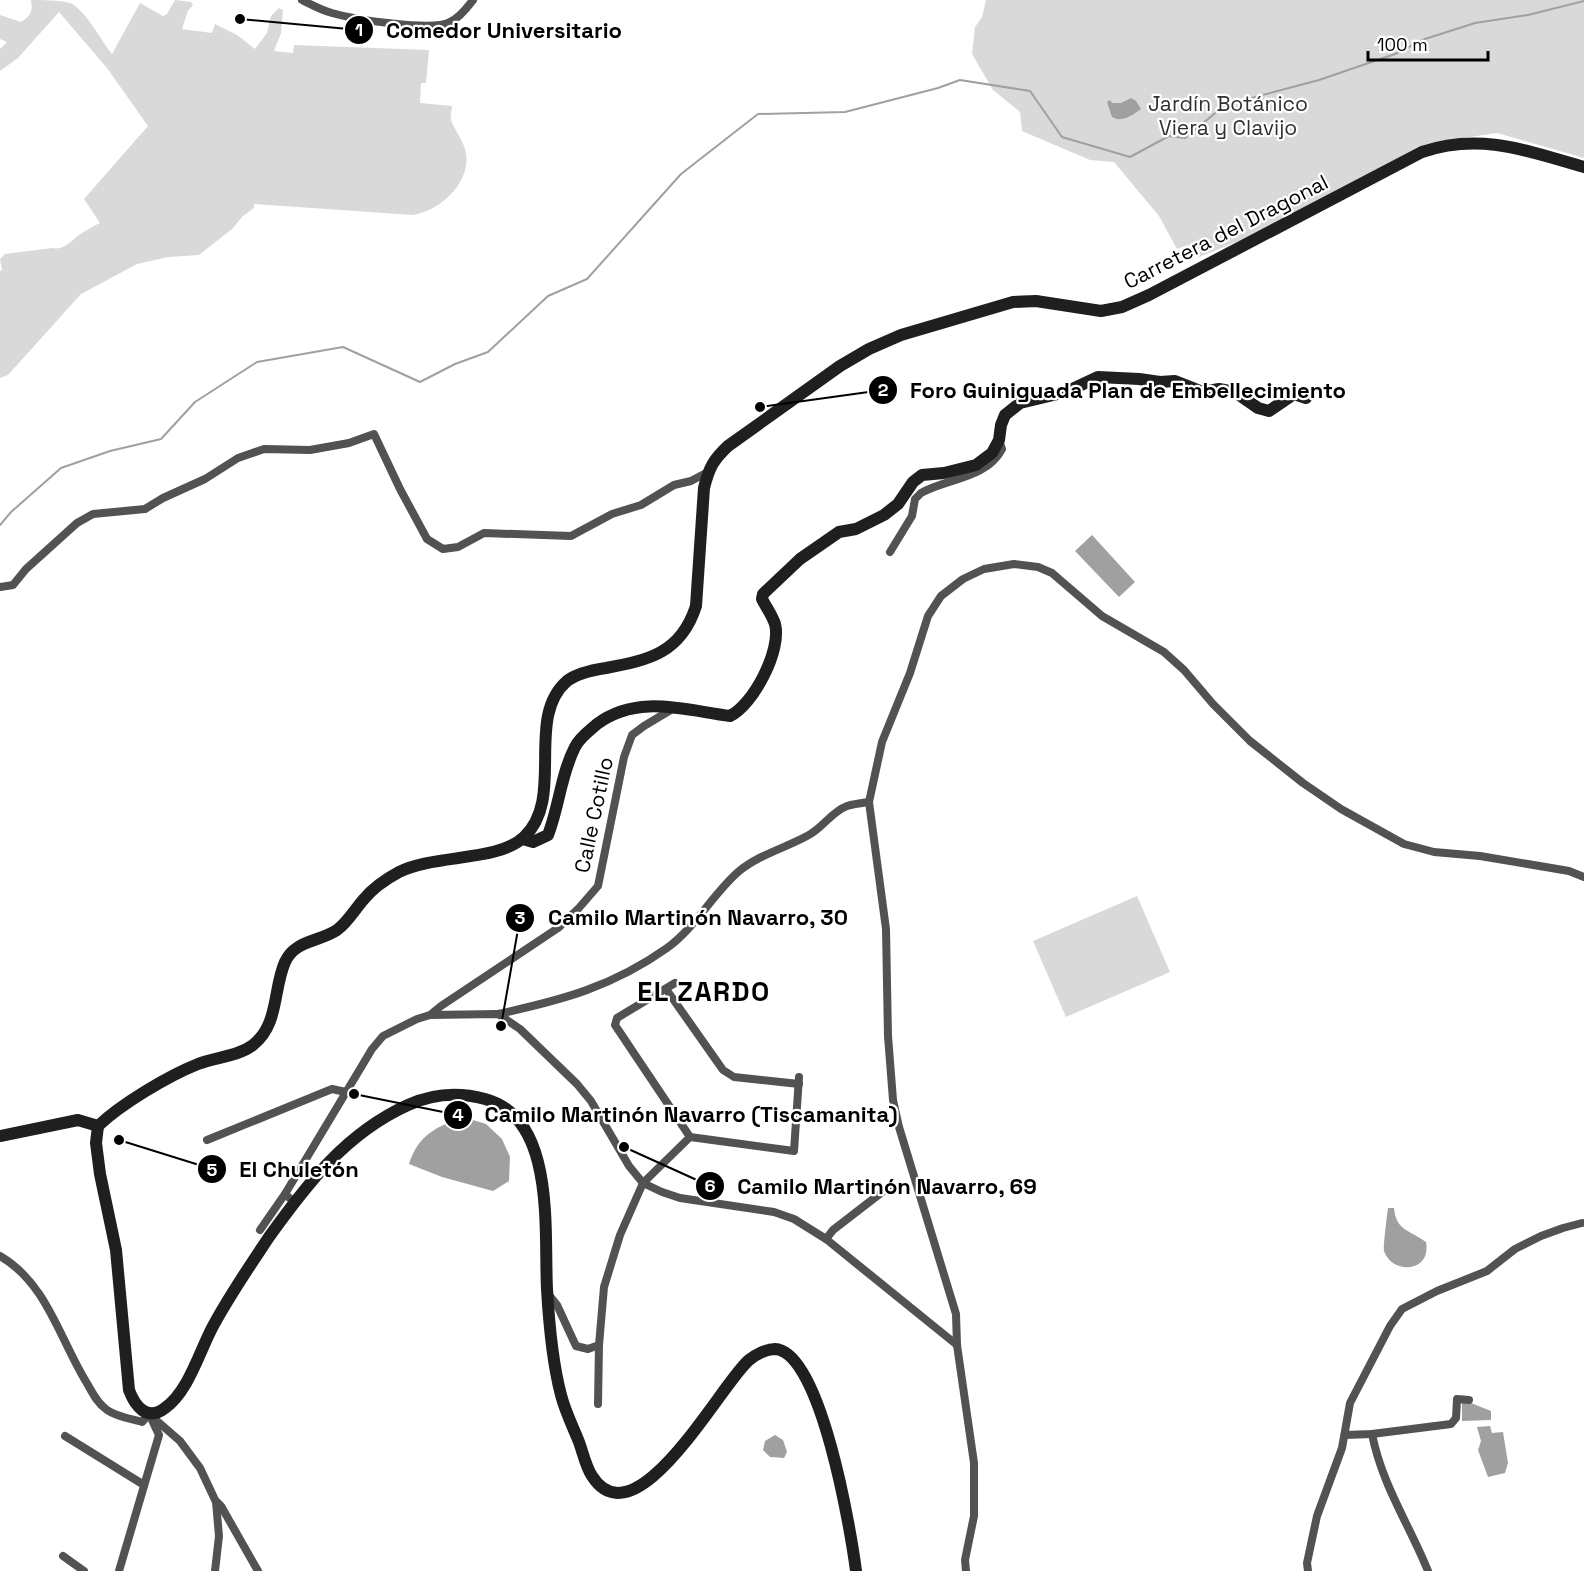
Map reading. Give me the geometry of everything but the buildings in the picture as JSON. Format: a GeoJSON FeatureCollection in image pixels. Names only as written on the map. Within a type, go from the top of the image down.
{"type":"FeatureCollection","features":[{"type":"Feature","properties":{"kind":"street"},"geometry":{"type":"LineString","coordinates":[[302,0],[334,13],[422,27],[438,26],[450,22],[462,14],[473,0]]}},
{"type":"Feature","properties":{"kind":"street","name":"Carretera del Dragonal"},"geometry":{"type":"LineString","coordinates":[[523,839],[532,828],[543,796],[548,711],[556,692],[570,679],[593,670],[643,661],[664,650],[680,637],[691,622],[696,606],[704,489],[714,460],[728,446],[840,366],[901,335],[1013,302],[1036,301],[1101,311],[1122,307],[1422,152],[1440,146],[1499,144],[1584,167]]}},
{"type":"Feature","properties":{"kind":"street"},"geometry":{"type":"LineString","coordinates":[[215,1571],[219,1536],[216,1502],[200,1468],[180,1441],[134,1404],[129,1390],[116,1250],[96,1143],[98,1126],[113,1112],[186,1069],[237,1053],[254,1045],[268,1026],[276,1003],[285,962],[292,951],[304,943],[324,937],[338,929],[377,885],[400,871],[429,861],[486,853],[509,847],[523,839],[532,842],[548,835],[575,746],[586,733],[604,719],[626,709],[654,705],[730,716],[740,711],[756,691],[772,653],[775,624],[762,599],[764,594],[800,559],[839,532],[856,529],[884,515],[898,504],[913,482],[922,475],[944,473],[976,465],[992,453],[999,440],[1005,415],[1020,403],[1066,392],[1098,377],[1175,381],[1203,392],[1219,388],[1235,392],[1258,408],[1269,411],[1294,394],[1306,398]]}},
{"type":"Feature","properties":{"kind":"street"},"geometry":{"type":"LineString","coordinates":[[0,587],[13,585],[26,569],[76,523],[93,514],[145,509],[205,479],[238,458],[264,449],[310,450],[349,443],[374,434],[400,489],[428,539],[443,549],[458,547],[484,533],[571,537],[612,514],[641,505],[674,485],[691,481],[708,472]]}},
{"type":"Feature","properties":{"kind":"street"},"geometry":{"type":"LineString","coordinates":[[890,552],[912,516],[915,499],[921,493],[986,468],[997,459],[1002,449],[999,440]]}},
{"type":"Feature","properties":{"kind":"street"},"geometry":{"type":"LineString","coordinates":[[966,1571],[965,1560],[974,1516],[974,1463],[957,1345],[956,1314],[892,1100],[886,929],[869,802],[882,742],[910,673],[928,616],[941,596],[963,579],[984,569],[1014,564],[1038,567],[1052,573],[1102,616],[1164,652],[1184,670],[1213,704],[1250,741],[1303,783],[1341,809],[1404,844],[1434,852],[1480,856],[1569,871],[1584,877]]}},
{"type":"Feature","properties":{"kind":"street","name":"Calle Cotillo"},"geometry":{"type":"LineString","coordinates":[[430,1015],[558,928],[598,886],[624,757],[632,735],[674,708]]}},
{"type":"Feature","properties":{"kind":"street"},"geometry":{"type":"LineString","coordinates":[[0,1256],[13,1264],[38,1291],[53,1314],[79,1371],[98,1401],[109,1411],[142,1422],[149,1414],[167,1407],[179,1395],[233,1289],[290,1198],[300,1166],[372,1049],[383,1036],[430,1015],[498,1014],[558,1001],[610,981],[678,939],[727,883],[753,861],[817,831],[847,806],[869,802]]}},
{"type":"Feature","properties":{"kind":"street"},"geometry":{"type":"LineString","coordinates":[[666,989],[723,1070],[734,1077],[799,1081],[794,1151],[690,1137],[615,1025],[617,1018],[675,983]]}},
{"type":"Feature","properties":{"kind":"street"},"geometry":{"type":"LineString","coordinates":[[498,1014],[520,1029],[577,1084],[591,1101],[629,1166],[643,1183],[680,1198],[774,1212],[794,1219],[826,1239],[957,1345]]}},
{"type":"Feature","properties":{"kind":"street"},"geometry":{"type":"LineString","coordinates":[[207,1140],[332,1089],[346,1092]]}},
{"type":"Feature","properties":{"kind":"street"},"geometry":{"type":"LineString","coordinates":[[260,1230],[343,1147],[389,1114],[412,1103],[440,1095],[469,1094],[497,1102],[515,1114],[527,1130],[537,1153],[543,1188],[547,1293],[553,1351],[561,1398],[592,1477],[606,1489],[618,1493],[634,1490],[651,1479],[698,1428],[748,1361],[762,1352],[776,1349],[790,1355],[802,1370],[816,1400],[832,1450],[853,1545],[856,1571]]}},
{"type":"Feature","properties":{"kind":"street"},"geometry":{"type":"LineString","coordinates":[[0,1136],[78,1120],[98,1126]]}},
{"type":"Feature","properties":{"kind":"street"},"geometry":{"type":"LineString","coordinates":[[598,1404],[599,1345],[604,1287],[620,1236],[643,1183],[690,1137]]}},
{"type":"Feature","properties":{"kind":"street"},"geometry":{"type":"LineString","coordinates":[[826,1239],[833,1230],[890,1186]]}},
{"type":"Feature","properties":{"kind":"street"},"geometry":{"type":"LineString","coordinates":[[1308,1571],[1307,1563],[1317,1516],[1337,1466],[1350,1403],[1390,1326],[1402,1309],[1437,1291],[1487,1271],[1515,1249],[1541,1236],[1582,1223]]}},
{"type":"Feature","properties":{"kind":"street"},"geometry":{"type":"LineString","coordinates":[[547,1293],[557,1305],[576,1346],[588,1349],[599,1345]]}},
{"type":"Feature","properties":{"kind":"street"},"geometry":{"type":"LineString","coordinates":[[1345,1435],[1451,1424],[1456,1418],[1457,1399],[1469,1400]]}},
{"type":"Feature","properties":{"kind":"street"},"geometry":{"type":"LineString","coordinates":[[118,1571],[159,1435],[149,1414]]}},
{"type":"Feature","properties":{"kind":"street"},"geometry":{"type":"LineString","coordinates":[[1372,1434],[1379,1460],[1399,1512],[1415,1539],[1428,1571]]}},
{"type":"Feature","properties":{"kind":"street"},"geometry":{"type":"LineString","coordinates":[[65,1436],[144,1485]]}},
{"type":"Feature","properties":{"kind":"street"},"geometry":{"type":"LineString","coordinates":[[216,1502],[221,1506],[258,1571]]}},
{"type":"Feature","properties":{"kind":"street"},"geometry":{"type":"LineString","coordinates":[[63,1556],[84,1571]]}},
{"type":"Feature","properties":{"kind":"green space"},"geometry":{"type":"Polygon","coordinates":[[[31,0],[61,1],[76,7],[112,54],[140,3],[163,16],[167,14],[175,0],[191,2],[193,5],[188,11],[182,29],[212,33],[215,24],[237,35],[255,49],[267,33],[271,16],[279,8],[283,10],[281,33],[274,51],[293,53],[294,45],[429,50],[426,83],[421,83],[420,103],[452,106],[451,120],[465,149],[465,172],[453,192],[444,201],[413,215],[254,204],[254,208],[243,216],[232,229],[199,255],[168,257],[137,264],[81,294],[8,375],[0,378],[0,271],[2,270],[0,259],[5,254],[61,248],[100,223],[84,199],[148,126],[107,68],[59,12],[18,58],[0,71],[0,49],[7,42],[0,39],[0,15],[21,22],[30,13],[31,0]]]}},
{"type":"Feature","properties":{"kind":"green space","name":"Jardín Botánico Viera y Clavijo"},"geometry":{"type":"Polygon","coordinates":[[[986,0],[1584,0],[1584,158],[1497,133],[1436,142],[1244,239],[1199,257],[1188,245],[1177,249],[1159,216],[1114,162],[1090,160],[1022,131],[1020,112],[993,90],[972,54],[975,27],[982,17],[986,0]]]}},
{"type":"Feature","properties":{"kind":"green space"},"geometry":{"type":"Polygon","coordinates":[[[1137,896],[1170,972],[1066,1017],[1033,941],[1137,896]]]}},
{"type":"Feature","properties":{"kind":"shaded area"},"geometry":{"type":"Polygon","coordinates":[[[1131,98],[1141,109],[1124,119],[1112,117],[1107,102],[1110,100],[1112,103],[1121,103],[1131,98]]]}},
{"type":"Feature","properties":{"kind":"shaded area"},"geometry":{"type":"Polygon","coordinates":[[[1092,535],[1135,582],[1119,597],[1075,551],[1092,535]]]}},
{"type":"Feature","properties":{"kind":"shaded area"},"geometry":{"type":"Polygon","coordinates":[[[463,1117],[486,1124],[502,1139],[510,1157],[509,1181],[493,1191],[442,1177],[409,1164],[417,1146],[429,1133],[463,1117]]]}},
{"type":"Feature","properties":{"kind":"shaded area"},"geometry":{"type":"Polygon","coordinates":[[[1388,1208],[1394,1208],[1395,1216],[1401,1226],[1426,1242],[1423,1260],[1417,1265],[1402,1267],[1388,1259],[1384,1251],[1388,1208]]]}},
{"type":"Feature","properties":{"kind":"shaded area"},"geometry":{"type":"Polygon","coordinates":[[[1462,1402],[1491,1411],[1491,1420],[1462,1421],[1462,1402]]]}},
{"type":"Feature","properties":{"kind":"shaded area"},"geometry":{"type":"Polygon","coordinates":[[[1490,1426],[1492,1433],[1503,1432],[1508,1463],[1505,1473],[1488,1477],[1478,1450],[1481,1441],[1477,1427],[1490,1426]]]}},
{"type":"Feature","properties":{"kind":"shaded area"},"geometry":{"type":"Polygon","coordinates":[[[775,1435],[783,1440],[787,1452],[784,1458],[770,1457],[763,1450],[765,1441],[775,1435]]]}},
{"type":"Feature","properties":{"kind":"waterway"},"geometry":{"type":"LineString","coordinates":[[0,525],[11,512],[61,468],[110,451],[161,439],[195,402],[257,362],[343,347],[420,382],[455,364],[488,352],[548,296],[587,279],[681,174],[758,114],[845,112],[938,88],[960,80],[1030,91],[1062,137],[1130,157],[1169,136],[1185,138],[1225,105],[1319,80],[1395,54],[1425,39],[1475,23],[1528,15],[1584,1]]}},
{"type":"Feature","properties":{"kind":"place","name":"Comedor Universitario"},"geometry":{"type":"Point","coordinates":[240,19]}},
{"type":"Feature","properties":{"kind":"place","name":"Foro Guiniguada Plan de Embellecimiento"},"geometry":{"type":"Point","coordinates":[760,407]}},
{"type":"Feature","properties":{"kind":"place","name":"Camilo Martinón Navarro, 30"},"geometry":{"type":"Point","coordinates":[501,1026]}},
{"type":"Feature","properties":{"kind":"place","name":"Camilo Martinón Navarro (Tiscamanita)"},"geometry":{"type":"Point","coordinates":[354,1094]}},
{"type":"Feature","properties":{"kind":"place","name":"El Chuletón"},"geometry":{"type":"Point","coordinates":[119,1140]}},
{"type":"Feature","properties":{"kind":"place","name":"Camilo Martinón Navarro, 69"},"geometry":{"type":"Point","coordinates":[624,1147]}},
{"type":"Feature","properties":{"kind":"district","name":"EL ZARDO"},"geometry":{"type":"Point","coordinates":[704,992]}}]}
